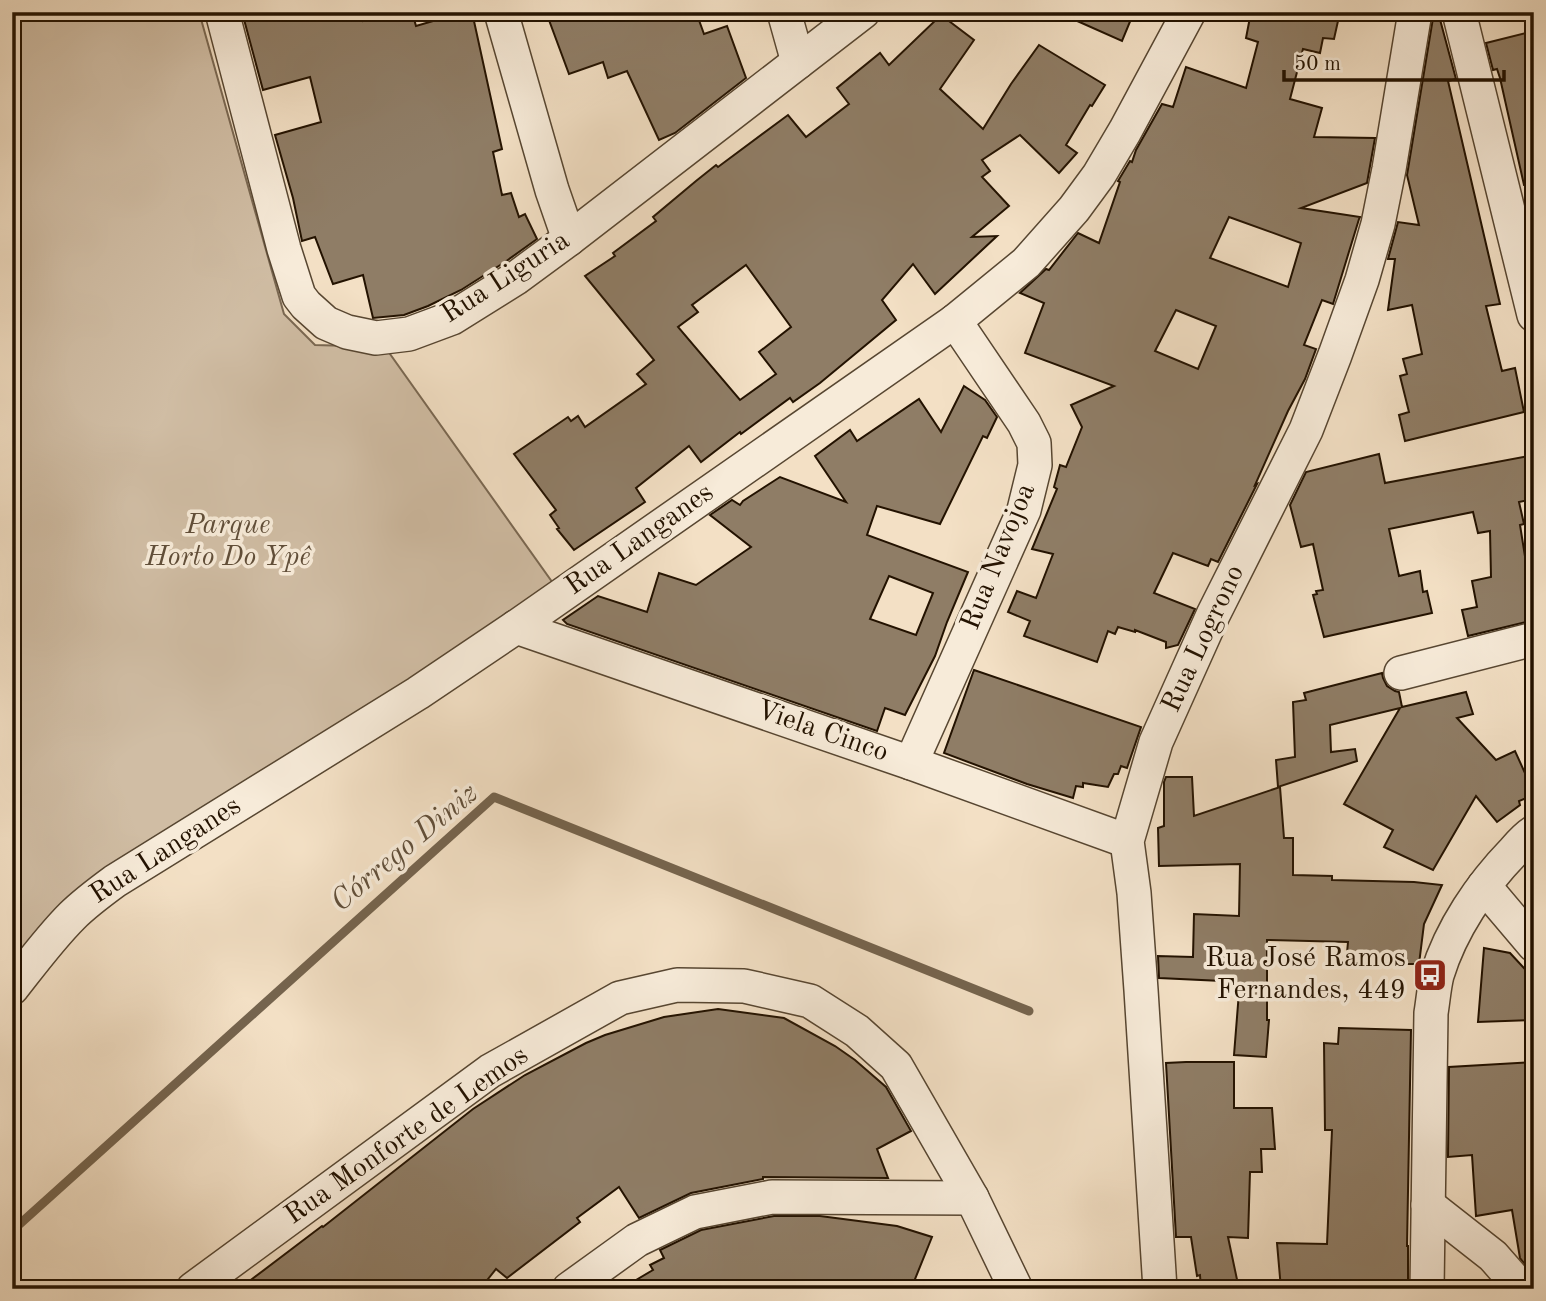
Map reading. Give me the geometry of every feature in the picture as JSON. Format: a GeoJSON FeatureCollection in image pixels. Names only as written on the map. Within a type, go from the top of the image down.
{"type":"FeatureCollection","features":[{"type":"Feature","properties":{"kind":"street","name":"Rua Liguria"},"geometry":{"type":"LineString","coordinates":[[222,12],[284,249],[299,296],[326,323],[346,332],[376,338],[409,334],[452,318],[516,278],[863,12]]}},
{"type":"Feature","properties":{"kind":"street"},"geometry":{"type":"LineString","coordinates":[[501,12],[552,190],[569,239]]}},
{"type":"Feature","properties":{"kind":"street"},"geometry":{"type":"LineString","coordinates":[[784,12],[798,62]]}},
{"type":"Feature","properties":{"kind":"street","name":"Rua Langanes"},"geometry":{"type":"LineString","coordinates":[[12,988],[72,916],[115,881],[418,693],[516,627],[955,321],[1026,263],[1099,174],[1189,12]]}},
{"type":"Feature","properties":{"kind":"street","name":"Rua Logrono"},"geometry":{"type":"LineString","coordinates":[[1160,1289],[1134,893],[1127,841],[1156,742],[1213,615],[1306,430],[1357,292],[1378,224],[1415,12]]}},
{"type":"Feature","properties":{"kind":"street"},"geometry":{"type":"LineString","coordinates":[[1459,12],[1534,315]]}},
{"type":"Feature","properties":{"kind":"street","name":"Rua Navojoa"},"geometry":{"type":"LineString","coordinates":[[911,763],[1024,510],[1035,464],[1034,443],[1024,423],[955,321]]}},
{"type":"Feature","properties":{"kind":"street","name":"Viela Cinco"},"geometry":{"type":"LineString","coordinates":[[516,627],[911,763],[1127,841]]}},
{"type":"Feature","properties":{"kind":"street"},"geometry":{"type":"LineString","coordinates":[[1401,673],[1534,639]]}},
{"type":"Feature","properties":{"kind":"street"},"geometry":{"type":"LineString","coordinates":[[1427,1289],[1430,1013],[1436,977],[1459,924],[1484,886],[1507,858],[1534,832]]}},
{"type":"Feature","properties":{"kind":"street"},"geometry":{"type":"LineString","coordinates":[[1484,886],[1534,945]]}},
{"type":"Feature","properties":{"kind":"street","name":"Rua Monforte de Lemos"},"geometry":{"type":"LineString","coordinates":[[193,1289],[490,1071],[620,998],[677,985],[744,986],[810,1001],[857,1031],[896,1066],[972,1198],[1016,1289]]}},
{"type":"Feature","properties":{"kind":"street"},"geometry":{"type":"LineString","coordinates":[[569,1289],[637,1240],[695,1212],[772,1197],[972,1198]]}},
{"type":"Feature","properties":{"kind":"street"},"geometry":{"type":"LineString","coordinates":[[1428,1206],[1493,1256],[1522,1289]]}},
{"type":"Feature","properties":{"kind":"green space","name":"Parque Horto Do Ypê"},"geometry":{"type":"Polygon","coordinates":[[[12,12],[199,12],[284,314],[315,345],[385,347],[555,586],[88,892],[12,977],[12,12]]]}},
{"type":"Feature","properties":{"kind":"building"},"geometry":{"type":"Polygon","coordinates":[[[242,12],[362,12],[363,21],[394,12],[412,12],[416,26],[472,12],[502,149],[493,152],[502,195],[511,193],[519,217],[525,214],[537,239],[461,290],[428,306],[404,315],[373,318],[363,275],[333,284],[315,237],[302,241],[275,135],[321,122],[310,77],[263,90],[242,12]]]}},
{"type":"Feature","properties":{"kind":"building"},"geometry":{"type":"Polygon","coordinates":[[[546,12],[696,12],[704,34],[727,26],[746,78],[675,133],[659,140],[627,71],[608,78],[603,62],[569,74],[546,12]]]}},
{"type":"Feature","properties":{"kind":"building"},"geometry":{"type":"Polygon","coordinates":[[[1057,12],[1134,12],[1122,41],[1057,12]]]}},
{"type":"Feature","properties":{"kind":"building"},"geometry":{"type":"Polygon","coordinates":[[[1251,12],[1340,12],[1334,39],[1323,38],[1320,53],[1303,49],[1290,99],[1322,108],[1314,137],[1375,138],[1367,183],[1301,208],[1360,217],[1333,304],[1322,300],[1304,345],[1316,349],[1305,379],[1218,562],[1211,559],[1208,566],[1173,553],[1154,593],[1195,609],[1178,645],[1166,648],[1166,642],[1135,630],[1118,627],[1115,634],[1108,631],[1097,662],[1024,636],[1030,621],[1008,612],[1017,591],[1036,598],[1053,554],[1032,549],[1057,489],[1054,487],[1060,465],[1066,467],[1082,427],[1071,405],[1114,386],[1025,353],[1044,303],[1020,293],[1046,269],[1049,270],[1078,233],[1099,243],[1120,182],[1118,181],[1130,161],[1132,162],[1162,104],[1173,107],[1186,67],[1246,88],[1258,42],[1246,38],[1251,12]],[[1229,217],[1210,258],[1288,287],[1301,243],[1229,217]],[[1176,310],[1155,351],[1198,369],[1216,326],[1176,310]]]}},
{"type":"Feature","properties":{"kind":"building"},"geometry":{"type":"Polygon","coordinates":[[[1434,12],[1438,12],[1456,79],[1448,81],[1500,304],[1486,306],[1502,371],[1515,368],[1524,412],[1405,441],[1399,415],[1409,412],[1400,376],[1407,374],[1403,359],[1422,354],[1412,305],[1388,310],[1395,259],[1388,259],[1398,222],[1419,225],[1407,175],[1434,12]]]}},
{"type":"Feature","properties":{"kind":"building"},"geometry":{"type":"Polygon","coordinates":[[[941,15],[974,40],[940,89],[983,129],[1039,45],[1105,85],[1066,145],[1077,153],[1059,173],[1020,135],[982,160],[990,171],[982,177],[1009,206],[972,237],[997,236],[935,294],[913,264],[882,300],[896,320],[820,383],[793,402],[790,398],[701,462],[689,446],[636,488],[645,502],[574,550],[557,529],[559,528],[550,515],[556,510],[514,454],[568,417],[571,421],[578,416],[585,427],[646,384],[637,374],[654,360],[585,276],[615,256],[613,253],[656,221],[653,217],[716,165],[718,167],[788,115],[806,137],[849,104],[837,88],[880,53],[889,65],[941,15]],[[746,265],[692,305],[698,312],[678,327],[740,400],[776,374],[759,352],[791,327],[746,265]]]}},
{"type":"Feature","properties":{"kind":"building"},"geometry":{"type":"Polygon","coordinates":[[[1534,31],[1534,184],[1524,185],[1500,78],[1497,69],[1493,70],[1486,43],[1534,31]]]}},
{"type":"Feature","properties":{"kind":"building"},"geometry":{"type":"Polygon","coordinates":[[[964,386],[985,400],[997,417],[987,438],[983,436],[940,524],[877,506],[867,535],[968,572],[935,656],[905,715],[885,708],[877,731],[567,624],[563,620],[598,596],[647,612],[659,573],[696,585],[751,547],[710,515],[732,500],[740,505],[780,477],[846,502],[815,456],[850,430],[857,441],[919,399],[941,432],[964,386]],[[889,576],[870,619],[916,635],[933,593],[889,576]]]}},
{"type":"Feature","properties":{"kind":"building"},"geometry":{"type":"Polygon","coordinates":[[[1379,454],[1385,483],[1534,455],[1534,499],[1519,502],[1524,524],[1520,525],[1527,569],[1534,567],[1534,620],[1468,636],[1462,610],[1477,607],[1472,581],[1491,577],[1490,531],[1478,533],[1473,512],[1389,529],[1399,576],[1420,571],[1423,592],[1427,591],[1432,613],[1324,637],[1313,595],[1317,594],[1316,591],[1323,590],[1313,544],[1301,547],[1290,505],[1306,472],[1379,454]]]}},
{"type":"Feature","properties":{"kind":"building"},"geometry":{"type":"Polygon","coordinates":[[[974,670],[1141,727],[1127,768],[1121,766],[1108,787],[1083,783],[1083,787],[1076,786],[1073,798],[944,753],[974,670]]]}},
{"type":"Feature","properties":{"kind":"building"},"geometry":{"type":"Polygon","coordinates":[[[1382,673],[1387,686],[1399,692],[1402,707],[1466,692],[1473,714],[1457,718],[1496,760],[1515,751],[1534,793],[1519,801],[1520,805],[1497,822],[1476,796],[1433,870],[1384,847],[1393,830],[1344,804],[1400,708],[1330,725],[1331,752],[1355,749],[1357,761],[1278,787],[1276,760],[1295,757],[1293,702],[1306,700],[1304,693],[1382,673]]]}},
{"type":"Feature","properties":{"kind":"building"},"geometry":{"type":"Polygon","coordinates":[[[1166,777],[1192,777],[1194,816],[1280,787],[1284,838],[1293,838],[1293,875],[1332,876],[1332,880],[1442,885],[1424,924],[1419,964],[1346,964],[1348,942],[1267,940],[1269,1020],[1266,1057],[1234,1055],[1239,992],[1221,992],[1222,981],[1159,978],[1158,956],[1193,957],[1194,914],[1239,916],[1240,864],[1159,866],[1158,828],[1164,826],[1166,777]]]}},
{"type":"Feature","properties":{"kind":"building"},"geometry":{"type":"Polygon","coordinates":[[[1484,948],[1510,953],[1534,979],[1534,1020],[1478,1022],[1484,948]]]}},
{"type":"Feature","properties":{"kind":"building"},"geometry":{"type":"Polygon","coordinates":[[[718,1009],[784,1018],[835,1046],[886,1087],[911,1131],[877,1149],[888,1178],[763,1177],[691,1193],[639,1218],[619,1187],[577,1218],[580,1222],[507,1278],[496,1269],[480,1289],[239,1289],[473,1109],[525,1075],[605,1035],[664,1017],[718,1009]]]}},
{"type":"Feature","properties":{"kind":"building"},"geometry":{"type":"Polygon","coordinates":[[[1339,1028],[1411,1030],[1408,1289],[1281,1289],[1277,1243],[1327,1244],[1332,1130],[1325,1130],[1324,1043],[1338,1044],[1339,1028]]]}},
{"type":"Feature","properties":{"kind":"building"},"geometry":{"type":"Polygon","coordinates":[[[1234,1062],[1234,1108],[1272,1108],[1275,1149],[1261,1149],[1262,1172],[1250,1172],[1248,1238],[1228,1237],[1239,1289],[1201,1289],[1191,1237],[1176,1237],[1166,1063],[1234,1062]]]}},
{"type":"Feature","properties":{"kind":"building"},"geometry":{"type":"Polygon","coordinates":[[[1534,1062],[1534,1262],[1524,1263],[1520,1258],[1512,1210],[1476,1216],[1472,1155],[1448,1157],[1449,1067],[1534,1062]]]}},
{"type":"Feature","properties":{"kind":"building"},"geometry":{"type":"Polygon","coordinates":[[[774,1216],[820,1216],[897,1226],[932,1237],[911,1289],[621,1289],[653,1270],[650,1265],[664,1258],[660,1250],[701,1230],[774,1216]]]}},
{"type":"Feature","properties":{"kind":"waterway","name":"Córrego Diniz"},"geometry":{"type":"LineString","coordinates":[[12,1231],[494,797],[1029,1011]]}},
{"type":"Feature","properties":{"kind":"place","name":"Rua José Ramos Fernandes, 449"},"geometry":{"type":"Point","coordinates":[1430,975]}}]}
